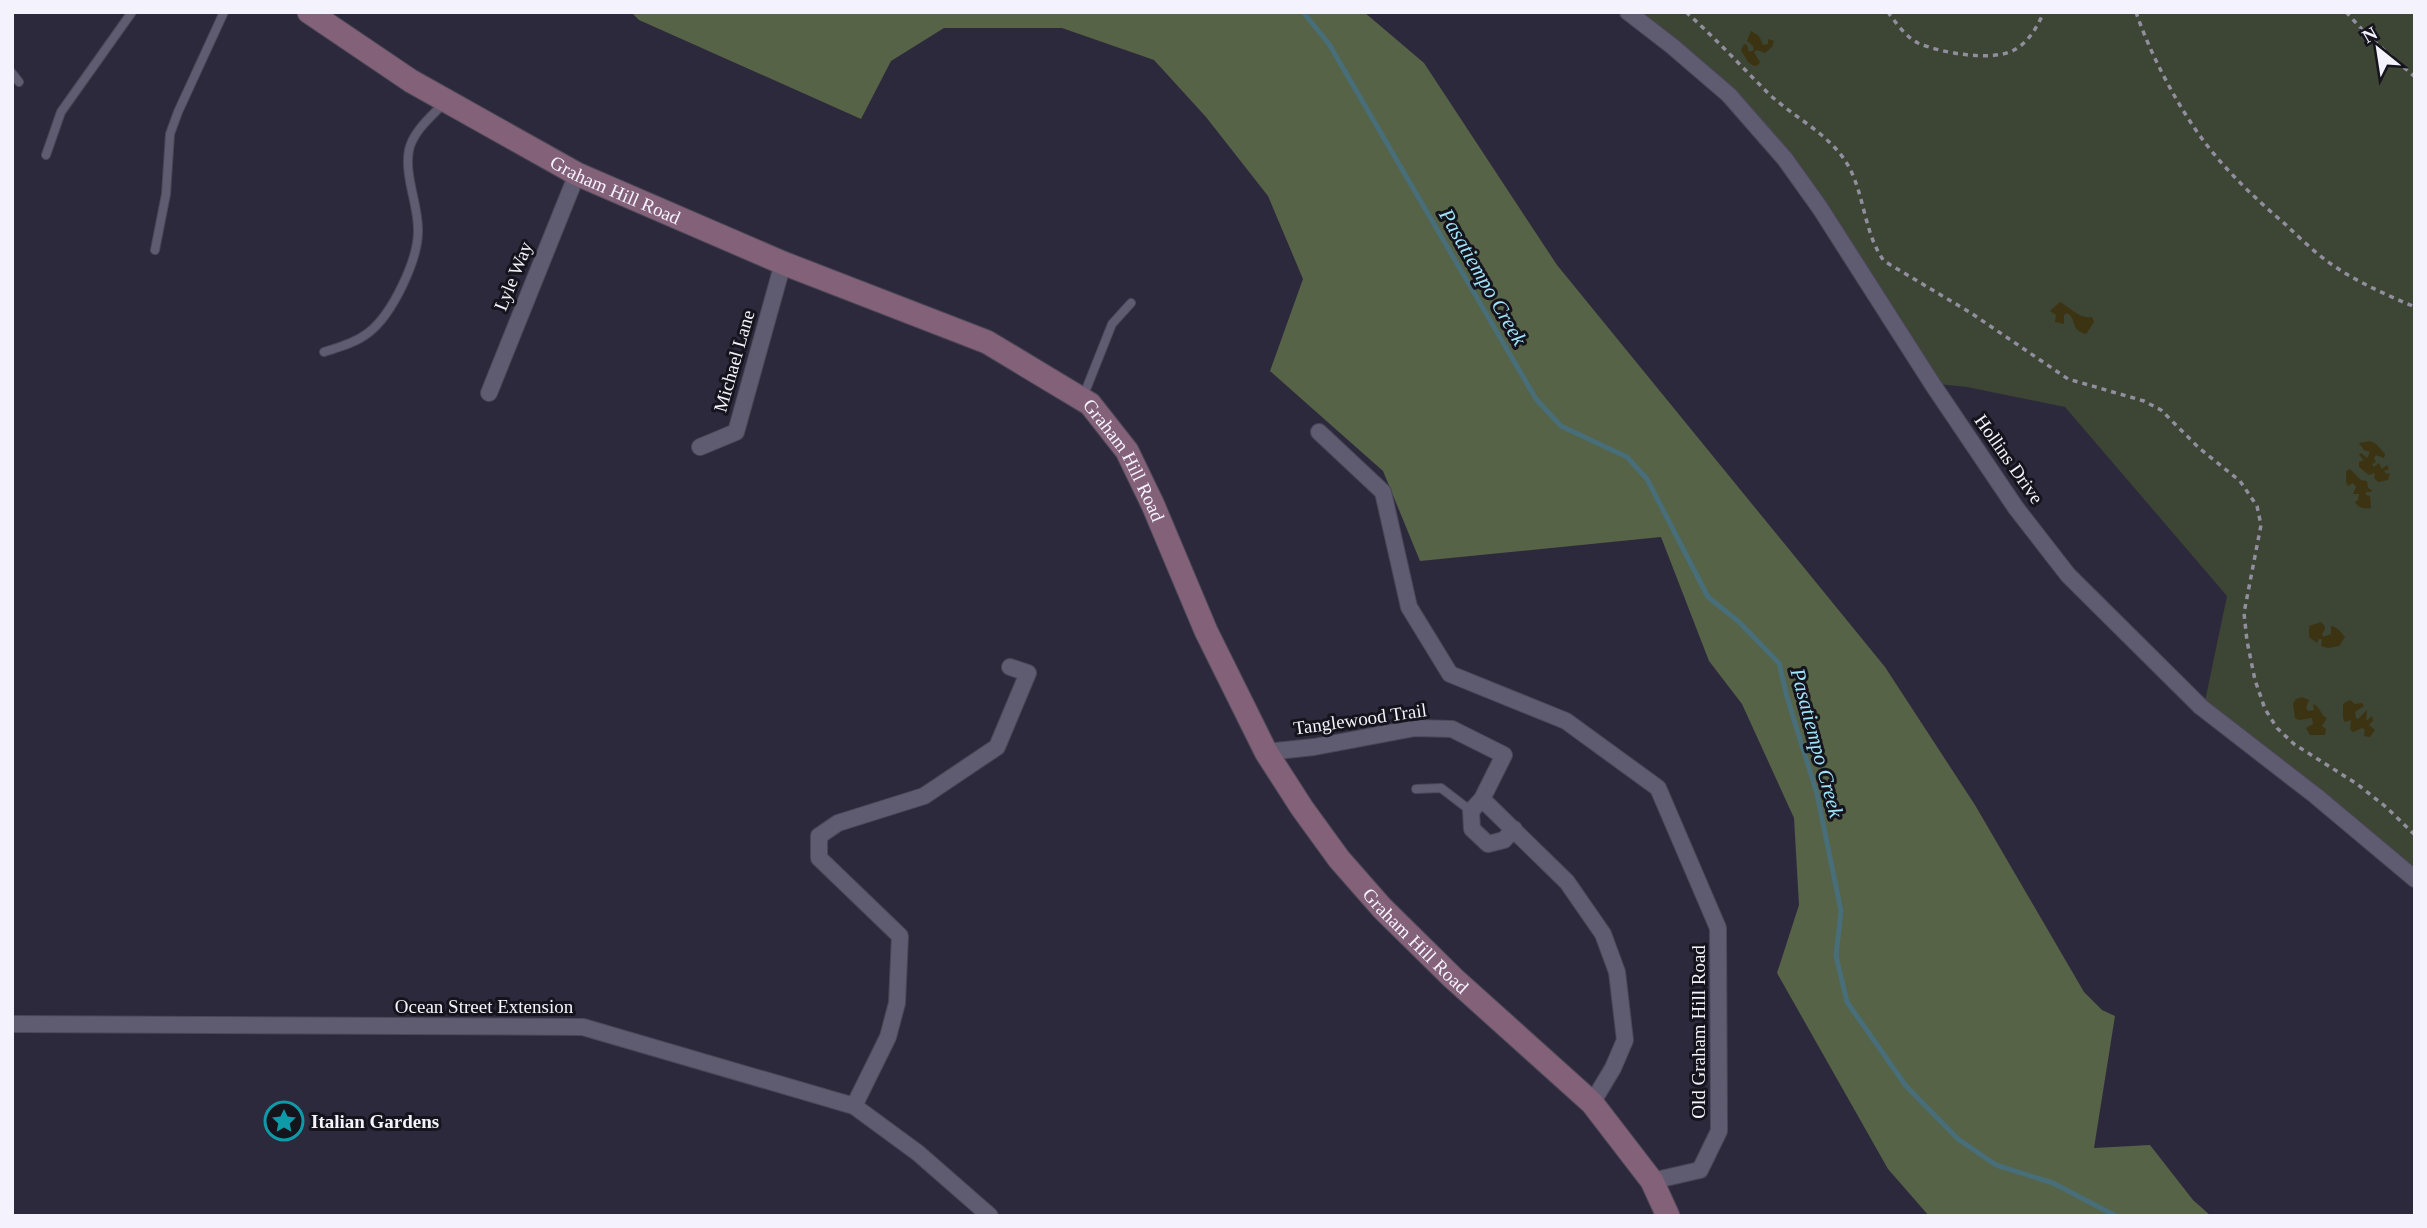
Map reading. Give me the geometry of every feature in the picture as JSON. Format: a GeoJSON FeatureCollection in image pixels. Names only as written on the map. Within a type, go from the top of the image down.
{"type":"FeatureCollection","features":[{"type":"Feature","properties":{"kind":"main road","name":"Graham Hill Road"},"geometry":{"type":"LineString","coordinates":[[309,12],[411,81],[576,174],[783,263],[987,342],[1090,404],[1127,451],[1153,505],[1206,631],[1266,752],[1339,859],[1382,908],[1453,978],[1592,1103],[1652,1181],[1668,1216]]}},
{"type":"Feature","properties":{"kind":"street","name":"Hollins Drive"},"geometry":{"type":"LineString","coordinates":[[1628,12],[1729,95],[1785,159],[2009,496],[2068,575],[2201,707],[2316,796],[2415,879]]}},
{"type":"Feature","properties":{"kind":"street","name":"Lyle Way"},"geometry":{"type":"LineString","coordinates":[[489,393],[576,174]]}},
{"type":"Feature","properties":{"kind":"street","name":"Michael Lane"},"geometry":{"type":"LineString","coordinates":[[700,447],[736,432],[783,263]]}},
{"type":"Feature","properties":{"kind":"street","name":"Old Graham Hill Road"},"geometry":{"type":"LineString","coordinates":[[1319,432],[1383,492],[1409,607],[1450,674],[1566,721],[1658,788],[1718,928],[1719,1131],[1700,1170],[1652,1181]]}},
{"type":"Feature","properties":{"kind":"street"},"geometry":{"type":"LineString","coordinates":[[854,1106],[887,1037],[897,1003],[900,936],[819,858],[819,836],[838,823],[924,796],[997,747],[1028,673],[1010,667]]}},
{"type":"Feature","properties":{"kind":"street","name":"Tanglewood Trail"},"geometry":{"type":"LineString","coordinates":[[1266,752],[1314,747],[1415,728],[1452,729],[1504,755],[1476,805]]}},
{"type":"Feature","properties":{"kind":"street"},"geometry":{"type":"LineString","coordinates":[[1514,829],[1504,840],[1488,844],[1472,828],[1476,805],[1514,829],[1567,882],[1603,934],[1617,972],[1625,1040],[1613,1069],[1592,1103]]}},
{"type":"Feature","properties":{"kind":"street","name":"Ocean Street Extension"},"geometry":{"type":"LineString","coordinates":[[12,1024],[583,1027],[854,1106],[918,1153],[990,1216]]}},
{"type":"Feature","properties":{"kind":"lane"},"geometry":{"type":"LineString","coordinates":[[46,155],[61,112],[132,12]]}},
{"type":"Feature","properties":{"kind":"lane"},"geometry":{"type":"LineString","coordinates":[[155,250],[166,194],[170,134],[224,12]]}},
{"type":"Feature","properties":{"kind":"lane"},"geometry":{"type":"LineString","coordinates":[[12,73],[19,82]]}},
{"type":"Feature","properties":{"kind":"lane"},"geometry":{"type":"LineString","coordinates":[[324,352],[354,342],[369,333],[381,322],[395,301],[410,266],[419,230],[408,151],[421,128],[446,100]]}},
{"type":"Feature","properties":{"kind":"lane"},"geometry":{"type":"LineString","coordinates":[[1082,399],[1112,324],[1131,303]]}},
{"type":"Feature","properties":{"kind":"lane"},"geometry":{"type":"LineString","coordinates":[[1416,789],[1441,788],[1476,805]]}},
{"type":"Feature","properties":{"kind":"path"},"geometry":{"type":"LineString","coordinates":[[1686,12],[1767,92],[1839,152],[1848,164],[1856,184],[1874,247],[1884,261],[1970,313],[2068,379],[2144,401],[2161,410],[2199,447],[2240,481],[2257,506],[2261,525],[2244,613],[2255,680],[2264,709],[2277,728],[2294,744],[2357,784],[2415,835]]}},
{"type":"Feature","properties":{"kind":"path"},"geometry":{"type":"LineString","coordinates":[[1888,12],[1916,43],[1993,57],[2015,50],[2035,32],[2044,12]]}},
{"type":"Feature","properties":{"kind":"path"},"geometry":{"type":"LineString","coordinates":[[2136,12],[2143,33],[2183,109],[2205,144],[2231,174],[2333,266],[2415,307]]}},
{"type":"Feature","properties":{"kind":"path"},"geometry":{"type":"LineString","coordinates":[[2346,12],[2368,36],[2415,77]]}},
{"type":"Feature","properties":{"kind":"green space"},"geometry":{"type":"Polygon","coordinates":[[[631,12],[1364,12],[1424,63],[1557,265],[1885,667],[1975,805],[2084,992],[2102,1010],[2115,1016],[2094,1148],[2150,1145],[2193,1200],[2211,1216],[1929,1216],[1888,1169],[1777,973],[1799,905],[1794,818],[1742,704],[1709,661],[1661,537],[1420,561],[1383,471],[1270,371],[1303,279],[1268,196],[1206,117],[1154,60],[1062,28],[944,28],[891,61],[861,119],[639,20],[631,12]]]}},
{"type":"Feature","properties":{"kind":"green space"},"geometry":{"type":"Polygon","coordinates":[[[1631,12],[2415,12],[2415,872],[2204,706],[2227,596],[2065,407],[1967,387],[1929,383],[1785,154],[1631,12]]]}},
{"type":"Feature","properties":{"kind":"sand"},"geometry":{"type":"Polygon","coordinates":[[[1751,31],[1759,36],[1763,45],[1768,44],[1768,39],[1774,41],[1765,53],[1757,50],[1754,52],[1760,62],[1754,66],[1748,62],[1741,50],[1744,44],[1749,52],[1754,50],[1747,41],[1751,31]]]}},
{"type":"Feature","properties":{"kind":"sand"},"geometry":{"type":"Polygon","coordinates":[[[2060,302],[2079,315],[2092,317],[2094,322],[2086,334],[2077,329],[2067,313],[2064,315],[2064,324],[2055,322],[2056,315],[2050,311],[2060,302]]]}},
{"type":"Feature","properties":{"kind":"sand"},"geometry":{"type":"Polygon","coordinates":[[[2370,441],[2385,454],[2384,458],[2376,455],[2376,462],[2372,464],[2374,467],[2379,463],[2382,469],[2387,465],[2389,469],[2384,471],[2390,473],[2388,480],[2378,482],[2374,478],[2375,473],[2369,475],[2359,467],[2359,462],[2364,460],[2359,455],[2361,453],[2367,458],[2370,452],[2364,450],[2359,443],[2370,441]]]}},
{"type":"Feature","properties":{"kind":"sand"},"geometry":{"type":"Polygon","coordinates":[[[2350,469],[2361,480],[2367,481],[2368,488],[2372,490],[2366,492],[2366,495],[2370,496],[2371,508],[2362,508],[2355,502],[2359,494],[2353,494],[2356,487],[2353,483],[2348,486],[2346,482],[2346,471],[2350,469]]]}},
{"type":"Feature","properties":{"kind":"sand"},"geometry":{"type":"Polygon","coordinates":[[[2321,622],[2325,629],[2323,637],[2331,634],[2331,626],[2337,628],[2345,637],[2339,646],[2321,646],[2322,639],[2317,643],[2309,637],[2309,626],[2321,622]]]}},
{"type":"Feature","properties":{"kind":"sand"},"geometry":{"type":"Polygon","coordinates":[[[2302,697],[2309,700],[2306,708],[2308,711],[2314,710],[2313,704],[2327,718],[2322,726],[2326,729],[2325,735],[2310,735],[2306,728],[2313,724],[2312,718],[2295,718],[2293,704],[2296,699],[2302,697]]]}},
{"type":"Feature","properties":{"kind":"sand"},"geometry":{"type":"Polygon","coordinates":[[[2350,700],[2364,706],[2355,712],[2356,718],[2367,710],[2366,721],[2372,716],[2373,721],[2369,725],[2375,730],[2370,737],[2364,736],[2365,730],[2362,728],[2353,732],[2350,729],[2351,720],[2345,722],[2343,704],[2350,700]]]}},
{"type":"Feature","properties":{"kind":"waterway","name":"Pasatiempo Creek"},"geometry":{"type":"LineString","coordinates":[[1303,12],[1329,44],[1536,399],[1561,426],[1627,457],[1647,479],[1708,597],[1738,621],[1779,663],[1817,794],[1841,911],[1836,956],[1847,1002],[1906,1086],[1958,1139],[1996,1165],[2053,1183],[2116,1216]]}},
{"type":"Feature","properties":{"kind":"place","name":"Italian Gardens"},"geometry":{"type":"Point","coordinates":[284,1121]}}]}
